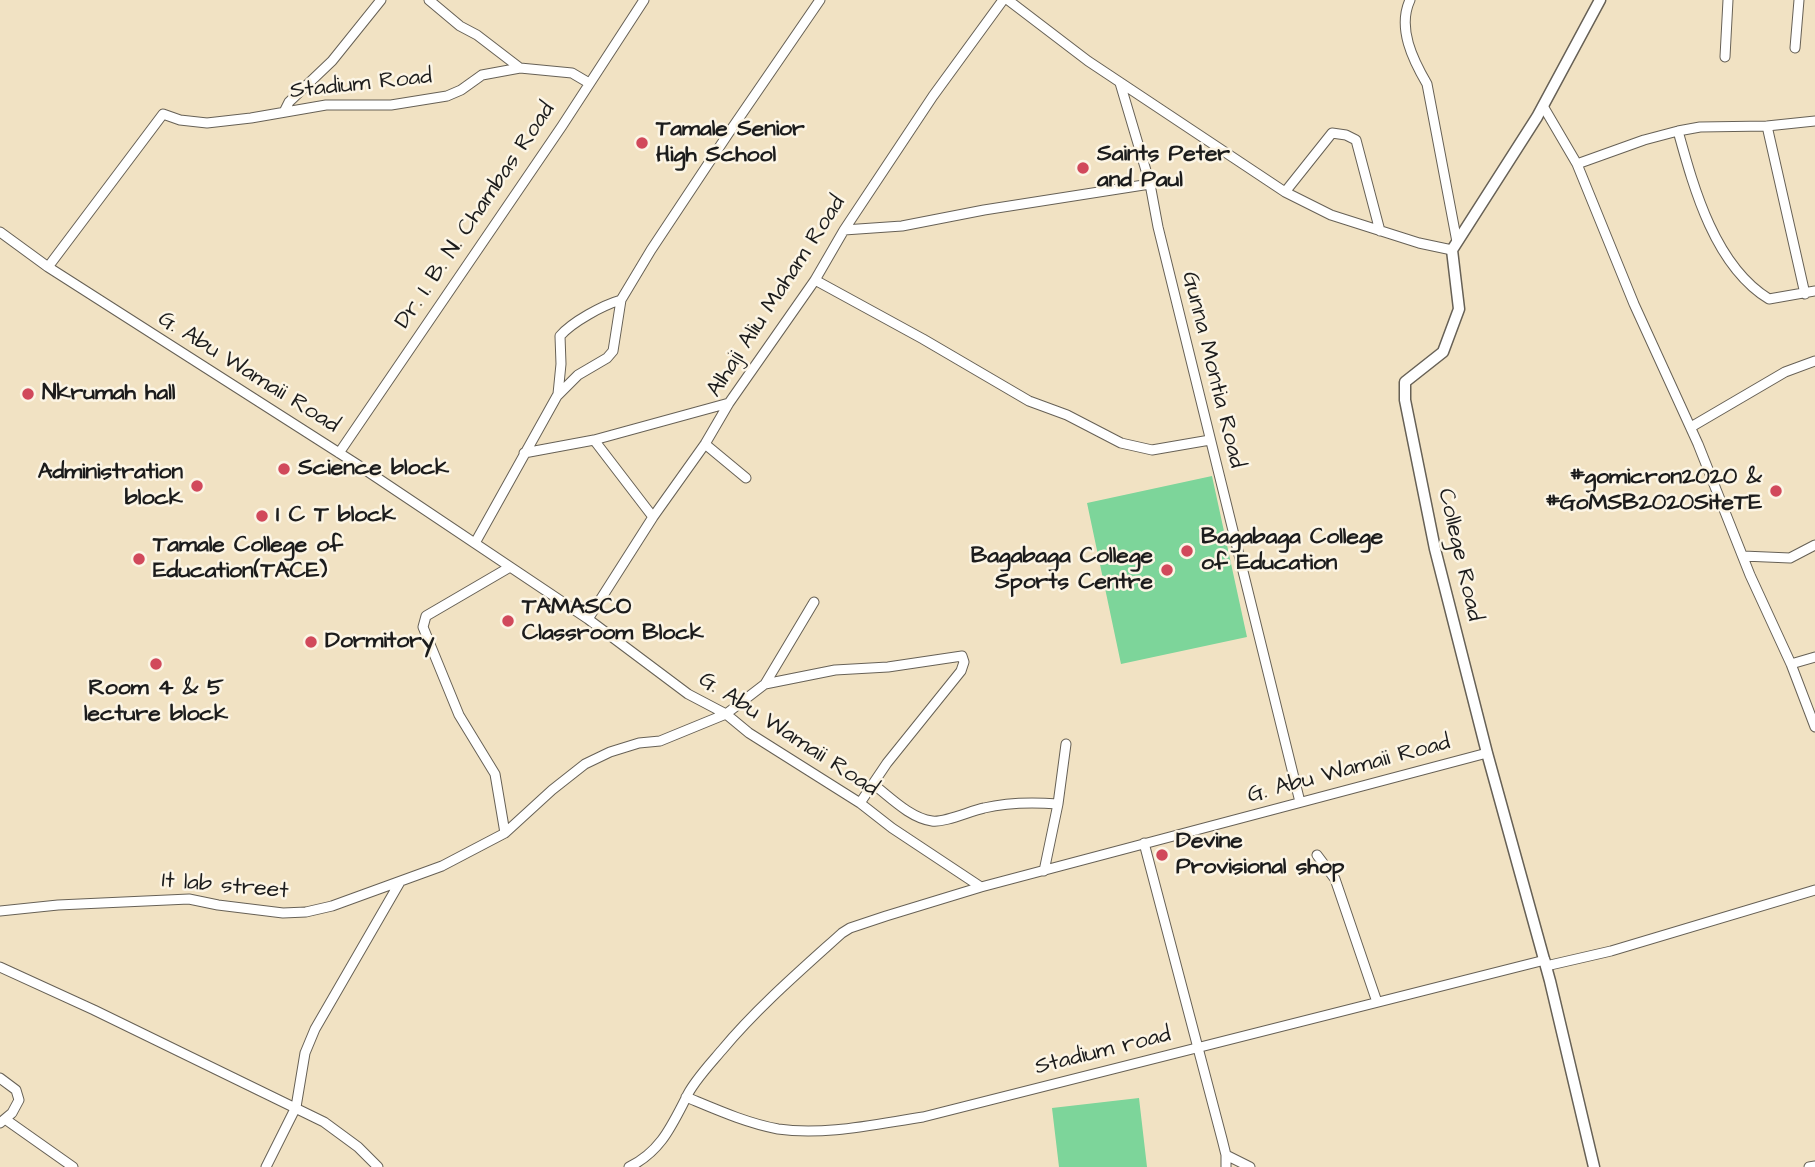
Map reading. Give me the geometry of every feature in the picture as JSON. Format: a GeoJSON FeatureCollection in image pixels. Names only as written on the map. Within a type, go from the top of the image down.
{"type":"FeatureCollection","features":[{"type":"Feature","properties":{"kind":"street","name":"Stadium road"},"geometry":{"type":"LineString","coordinates":[[284,112],[289,102],[332,61],[382,0]]}},
{"type":"Feature","properties":{"kind":"street"},"geometry":{"type":"LineString","coordinates":[[429,0],[460,26],[477,35],[520,68]]}},
{"type":"Feature","properties":{"kind":"street","name":"Dr. I. B. N. Chambas Road"},"geometry":{"type":"LineString","coordinates":[[339,453],[644,0]]}},
{"type":"Feature","properties":{"kind":"street"},"geometry":{"type":"LineString","coordinates":[[475,543],[557,396],[578,375],[607,358],[613,351],[621,300],[720,145],[820,0]]}},
{"type":"Feature","properties":{"kind":"street"},"geometry":{"type":"LineString","coordinates":[[1005,0],[1120,83],[1285,192],[1320,211],[1380,231],[1455,246]]}},
{"type":"Feature","properties":{"kind":"street","name":"Alhaji Aliu Maham Road"},"geometry":{"type":"LineString","coordinates":[[588,618],[653,517],[705,444],[729,403],[815,280],[844,230],[933,96],[1005,0]]}},
{"type":"Feature","properties":{"kind":"street"},"geometry":{"type":"LineString","coordinates":[[1410,0],[1405,22],[1408,40],[1416,65],[1427,84],[1455,246]]}},
{"type":"Feature","properties":{"kind":"street"},"geometry":{"type":"LineString","coordinates":[[1455,246],[1543,107],[1600,0]]}},
{"type":"Feature","properties":{"kind":"street"},"geometry":{"type":"LineString","coordinates":[[1725,58],[1728,0]]}},
{"type":"Feature","properties":{"kind":"street"},"geometry":{"type":"LineString","coordinates":[[1795,48],[1799,0]]}},
{"type":"Feature","properties":{"kind":"street","name":"Stadium Road"},"geometry":{"type":"LineString","coordinates":[[48,267],[160,116],[167,114],[180,120],[207,123],[326,105],[391,105],[447,96],[482,75],[520,68],[572,72],[589,83]]}},
{"type":"Feature","properties":{"kind":"street","name":"Gunna Montia Road"},"geometry":{"type":"LineString","coordinates":[[1120,83],[1150,184],[1300,802]]}},
{"type":"Feature","properties":{"kind":"street"},"geometry":{"type":"LineString","coordinates":[[1543,107],[1577,164],[1634,304],[1690,427],[1791,664],[1815,727]]}},
{"type":"Feature","properties":{"kind":"street"},"geometry":{"type":"LineString","coordinates":[[1577,164],[1644,140],[1700,127],[1767,126],[1815,121]]}},
{"type":"Feature","properties":{"kind":"street"},"geometry":{"type":"LineString","coordinates":[[1767,126],[1804,294]]}},
{"type":"Feature","properties":{"kind":"street"},"geometry":{"type":"LineString","coordinates":[[1678,131],[1697,197],[1729,260],[1746,281],[1769,299],[1815,291]]}},
{"type":"Feature","properties":{"kind":"street"},"geometry":{"type":"LineString","coordinates":[[1285,192],[1332,133],[1346,135],[1356,140],[1380,231]]}},
{"type":"Feature","properties":{"kind":"street"},"geometry":{"type":"LineString","coordinates":[[844,230],[902,226],[1150,184]]}},
{"type":"Feature","properties":{"kind":"street","name":"G. Abu Wamaii Road"},"geometry":{"type":"LineString","coordinates":[[0,232],[48,267],[339,453],[588,618],[688,694],[726,715],[749,733],[860,803],[892,828],[981,887],[1487,753]]}},
{"type":"Feature","properties":{"kind":"street","name":"College Road"},"geometry":{"type":"LineString","coordinates":[[1455,246],[1459,309],[1443,352],[1405,382],[1405,400],[1435,549],[1487,753],[1546,963],[1594,1167]]}},
{"type":"Feature","properties":{"kind":"street"},"geometry":{"type":"LineString","coordinates":[[815,280],[1029,401],[1067,415],[1121,443],[1138,449],[1152,450],[1210,440]]}},
{"type":"Feature","properties":{"kind":"street"},"geometry":{"type":"LineString","coordinates":[[557,396],[561,364],[560,336],[607,304],[621,300]]}},
{"type":"Feature","properties":{"kind":"street"},"geometry":{"type":"LineString","coordinates":[[1690,427],[1785,372],[1815,361]]}},
{"type":"Feature","properties":{"kind":"street"},"geometry":{"type":"LineString","coordinates":[[524,453],[594,440],[729,403]]}},
{"type":"Feature","properties":{"kind":"street"},"geometry":{"type":"LineString","coordinates":[[594,440],[653,517]]}},
{"type":"Feature","properties":{"kind":"street"},"geometry":{"type":"LineString","coordinates":[[705,444],[746,478]]}},
{"type":"Feature","properties":{"kind":"street"},"geometry":{"type":"LineString","coordinates":[[1743,556],[1790,558],[1815,545]]}},
{"type":"Feature","properties":{"kind":"street"},"geometry":{"type":"LineString","coordinates":[[505,833],[495,774],[459,715],[423,627],[426,616],[510,567]]}},
{"type":"Feature","properties":{"kind":"street"},"geometry":{"type":"LineString","coordinates":[[765,684],[814,602]]}},
{"type":"Feature","properties":{"kind":"street"},"geometry":{"type":"LineString","coordinates":[[765,684],[835,670],[888,667],[962,656],[964,662],[961,671],[860,803]]}},
{"type":"Feature","properties":{"kind":"street"},"geometry":{"type":"LineString","coordinates":[[1791,664],[1815,657]]}},
{"type":"Feature","properties":{"kind":"street","name":"It lab street"},"geometry":{"type":"LineString","coordinates":[[0,911],[58,905],[190,899],[284,913],[332,906],[442,866],[505,833],[585,764],[610,751],[639,743],[660,741],[726,715],[765,684]]}},
{"type":"Feature","properties":{"kind":"street"},"geometry":{"type":"LineString","coordinates":[[1044,871],[1058,804],[1066,744]]}},
{"type":"Feature","properties":{"kind":"street"},"geometry":{"type":"LineString","coordinates":[[873,784],[907,810],[923,819],[936,822],[1013,802],[1058,804]]}},
{"type":"Feature","properties":{"kind":"street"},"geometry":{"type":"LineString","coordinates":[[1144,843],[1226,1155],[1226,1167]]}},
{"type":"Feature","properties":{"kind":"street"},"geometry":{"type":"LineString","coordinates":[[1317,855],[1335,879],[1377,1002]]}},
{"type":"Feature","properties":{"kind":"street"},"geometry":{"type":"LineString","coordinates":[[267,1167],[296,1107],[305,1053],[315,1029],[400,882]]}},
{"type":"Feature","properties":{"kind":"street"},"geometry":{"type":"LineString","coordinates":[[629,1167],[653,1150],[668,1132],[683,1108],[686,1097],[721,1051],[842,933],[886,916],[981,887]]}},
{"type":"Feature","properties":{"kind":"street","name":"Stadium road"},"geometry":{"type":"LineString","coordinates":[[686,1097],[748,1120],[797,1131],[923,1117],[1377,1002],[1546,963],[1611,951],[1815,890]]}},
{"type":"Feature","properties":{"kind":"street"},"geometry":{"type":"LineString","coordinates":[[0,967],[296,1107],[324,1122],[358,1147],[378,1167]]}},
{"type":"Feature","properties":{"kind":"street"},"geometry":{"type":"LineString","coordinates":[[0,1078],[16,1090],[19,1100],[17,1106],[2,1121],[73,1167]]}},
{"type":"Feature","properties":{"kind":"street"},"geometry":{"type":"LineString","coordinates":[[1226,1155],[1250,1167]]}},
{"type":"Feature","properties":{"kind":"street"},"geometry":{"type":"LineString","coordinates":[[1809,1167],[1815,1166]]}},
{"type":"Feature","properties":{"kind":"green space","name":"Bagabaga College Sports Centre"},"geometry":{"type":"Polygon","coordinates":[[[1212,476],[1247,637],[1121,664],[1087,503],[1212,476]]]}},
{"type":"Feature","properties":{"kind":"green space"},"geometry":{"type":"Polygon","coordinates":[[[1139,1098],[1147,1167],[1059,1167],[1052,1108],[1139,1098]]]}},
{"type":"Feature","properties":{"kind":"place","name":"Tamale Senior High School"},"geometry":{"type":"Point","coordinates":[642,143]}},
{"type":"Feature","properties":{"kind":"place","name":"Saints Peter and Paul"},"geometry":{"type":"Point","coordinates":[1083,168]}},
{"type":"Feature","properties":{"kind":"place","name":"Nkrumah hall"},"geometry":{"type":"Point","coordinates":[28,394]}},
{"type":"Feature","properties":{"kind":"place","name":"Science block"},"geometry":{"type":"Point","coordinates":[284,469]}},
{"type":"Feature","properties":{"kind":"place","name":"Administration block"},"geometry":{"type":"Point","coordinates":[197,486]}},
{"type":"Feature","properties":{"kind":"place","name":"#gomicron2020 & #GoMSB2020SiteTE"},"geometry":{"type":"Point","coordinates":[1776,491]}},
{"type":"Feature","properties":{"kind":"place","name":"I C T block"},"geometry":{"type":"Point","coordinates":[262,516]}},
{"type":"Feature","properties":{"kind":"place","name":"Bagabaga College of Education"},"geometry":{"type":"Point","coordinates":[1187,551]}},
{"type":"Feature","properties":{"kind":"place","name":"Tamale College of Education(TACE)"},"geometry":{"type":"Point","coordinates":[139,559]}},
{"type":"Feature","properties":{"kind":"place","name":"Bagabaga College Sports Centre"},"geometry":{"type":"Point","coordinates":[1167,570]}},
{"type":"Feature","properties":{"kind":"place","name":"TAMASCO Classroom Block"},"geometry":{"type":"Point","coordinates":[508,621]}},
{"type":"Feature","properties":{"kind":"place","name":"Dormitory"},"geometry":{"type":"Point","coordinates":[311,642]}},
{"type":"Feature","properties":{"kind":"place","name":"Room 4 & 5 lecture block"},"geometry":{"type":"Point","coordinates":[156,664]}},
{"type":"Feature","properties":{"kind":"place","name":"Devine Provisional shop"},"geometry":{"type":"Point","coordinates":[1162,855]}}]}
